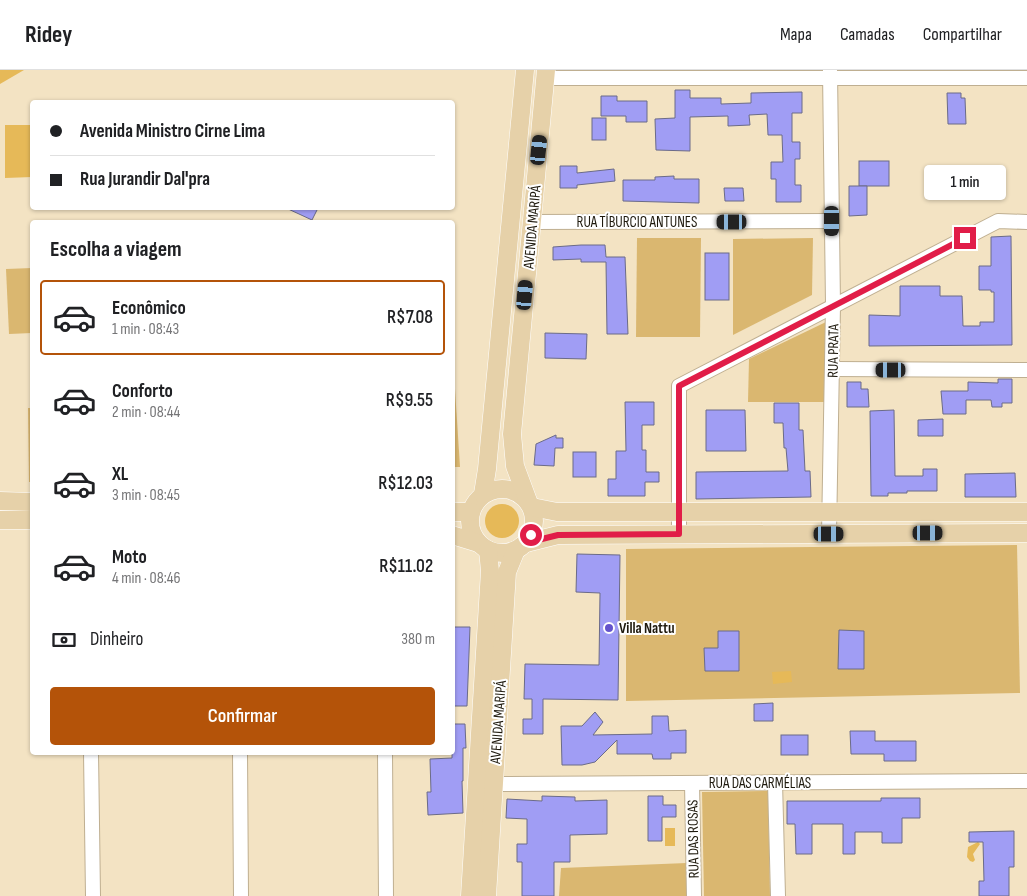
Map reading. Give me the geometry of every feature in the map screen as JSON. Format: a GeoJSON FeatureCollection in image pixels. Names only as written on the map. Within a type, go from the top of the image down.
{"type":"FeatureCollection","features":[{"type":"Feature","properties":{"kind":"main road","name":"AVENIDA MARIPÁ"},"geometry":{"type":"LineString","coordinates":[[483,494],[488,459],[525,70]]}},
{"type":"Feature","properties":{"kind":"main road","name":"AVENIDA MARIPÁ"},"geometry":{"type":"LineString","coordinates":[[530,504],[515,466],[512,434],[546,74]]}},
{"type":"Feature","properties":{"kind":"main road"},"geometry":{"type":"LineString","coordinates":[[483,547],[472,534],[470,512],[475,502],[483,494],[502,488],[512,489],[520,494],[530,504],[534,516],[534,526],[531,535],[521,546]]}},
{"type":"Feature","properties":{"kind":"main road"},"geometry":{"type":"LineString","coordinates":[[0,501],[30,502]]}},
{"type":"Feature","properties":{"kind":"main road"},"geometry":{"type":"LineString","coordinates":[[530,504],[558,512],[1027,512]]}},
{"type":"Feature","properties":{"kind":"main road"},"geometry":{"type":"LineString","coordinates":[[455,512],[470,512]]}},
{"type":"Feature","properties":{"kind":"main road"},"geometry":{"type":"LineString","coordinates":[[0,520],[30,520]]}},
{"type":"Feature","properties":{"kind":"main road"},"geometry":{"type":"LineString","coordinates":[[455,536],[497,553],[507,553],[521,546],[558,535],[1027,533]]}},
{"type":"Feature","properties":{"kind":"main road","name":"AVENIDA MARIPÁ"},"geometry":{"type":"LineString","coordinates":[[470,896],[490,702],[508,572],[521,546]]}},
{"type":"Feature","properties":{"kind":"main road","name":"AVENIDA MARIPÁ"},"geometry":{"type":"LineString","coordinates":[[483,547],[490,571],[490,702]]}},
{"type":"Feature","properties":{"kind":"main road","name":"AVENIDA MARIPÁ"},"geometry":{"type":"LineString","coordinates":[[487,896],[494,784],[488,729]]}},
{"type":"Feature","properties":{"kind":"street"},"geometry":{"type":"LineString","coordinates":[[546,74],[830,74],[1027,78]]}},
{"type":"Feature","properties":{"kind":"street","name":"RUA PRATA"},"geometry":{"type":"LineString","coordinates":[[829,534],[833,369],[830,74]]}},
{"type":"Feature","properties":{"kind":"street","name":"RUA TÍBURCIO ANTUNES"},"geometry":{"type":"LineString","coordinates":[[532,222],[832,221]]}},
{"type":"Feature","properties":{"kind":"street"},"geometry":{"type":"LineString","coordinates":[[679,534],[679,386],[998,221],[1027,222]]}},
{"type":"Feature","properties":{"kind":"street"},"geometry":{"type":"LineString","coordinates":[[833,369],[1027,370]]}},
{"type":"Feature","properties":{"kind":"street"},"geometry":{"type":"LineString","coordinates":[[91,755],[93,896]]}},
{"type":"Feature","properties":{"kind":"street"},"geometry":{"type":"LineString","coordinates":[[240,755],[240,896]]}},
{"type":"Feature","properties":{"kind":"street"},"geometry":{"type":"LineString","coordinates":[[384,755],[386,896]]}},
{"type":"Feature","properties":{"kind":"street","name":"RUA DAS CARMÉLIAS"},"geometry":{"type":"LineString","coordinates":[[494,784],[1027,781]]}},
{"type":"Feature","properties":{"kind":"street"},"geometry":{"type":"LineString","coordinates":[[775,782],[778,896]]}},
{"type":"Feature","properties":{"kind":"street","name":"RUA DAS ROSAS"},"geometry":{"type":"LineString","coordinates":[[692,783],[694,896]]}},
{"type":"Feature","properties":{"kind":"shaded area"},"geometry":{"type":"Polygon","coordinates":[[[0,70],[24,70],[0,84],[0,70]]]}},
{"type":"Feature","properties":{"kind":"shaded area"},"geometry":{"type":"Polygon","coordinates":[[[5,125],[30,125],[30,177],[5,178],[5,125]]]}},
{"type":"Feature","properties":{"kind":"shaded area"},"geometry":{"type":"Polygon","coordinates":[[[637,238],[701,238],[700,337],[636,337],[637,238]]]}},
{"type":"Feature","properties":{"kind":"shaded area"},"geometry":{"type":"Polygon","coordinates":[[[813,238],[812,295],[733,335],[733,239],[813,238]]]}},
{"type":"Feature","properties":{"kind":"shaded area"},"geometry":{"type":"Polygon","coordinates":[[[30,268],[30,333],[9,334],[6,269],[30,268]]]}},
{"type":"Feature","properties":{"kind":"shaded area"},"geometry":{"type":"Polygon","coordinates":[[[826,322],[825,402],[748,402],[749,359],[826,322]]]}},
{"type":"Feature","properties":{"kind":"shaded area"},"geometry":{"type":"Polygon","coordinates":[[[455,389],[460,467],[455,467],[455,389]]]}},
{"type":"Feature","properties":{"kind":"shaded area"},"geometry":{"type":"Polygon","coordinates":[[[28,408],[30,408],[30,482],[28,408]]]}},
{"type":"Feature","properties":{"kind":"shaded area"},"geometry":{"type":"Polygon","coordinates":[[[502,504],[514,509],[519,521],[514,533],[502,538],[490,533],[485,521],[490,509],[502,504]]]}},
{"type":"Feature","properties":{"kind":"shaded area"},"geometry":{"type":"Polygon","coordinates":[[[1017,545],[1020,693],[626,701],[626,549],[1017,545]]]}},
{"type":"Feature","properties":{"kind":"shaded area"},"geometry":{"type":"Polygon","coordinates":[[[791,671],[792,682],[773,684],[772,672],[791,671]]]}},
{"type":"Feature","properties":{"kind":"shaded area"},"geometry":{"type":"Polygon","coordinates":[[[768,791],[770,896],[704,896],[702,792],[768,791]]]}},
{"type":"Feature","properties":{"kind":"shaded area"},"geometry":{"type":"Polygon","coordinates":[[[665,828],[675,828],[675,846],[665,846],[665,828]]]}},
{"type":"Feature","properties":{"kind":"shaded area"},"geometry":{"type":"Polygon","coordinates":[[[978,842],[980,844],[973,854],[975,860],[973,862],[970,861],[967,857],[968,847],[978,842]]]}},
{"type":"Feature","properties":{"kind":"shaded area"},"geometry":{"type":"Polygon","coordinates":[[[687,863],[688,896],[559,896],[561,868],[687,863]]]}},
{"type":"Feature","properties":{"kind":"building"},"geometry":{"type":"Polygon","coordinates":[[[675,90],[690,90],[690,98],[721,98],[721,104],[751,103],[751,93],[802,92],[802,113],[792,113],[792,142],[800,142],[800,159],[795,159],[795,185],[801,185],[801,202],[776,202],[776,179],[771,179],[771,162],[783,162],[782,135],[768,135],[767,114],[749,115],[750,125],[728,126],[728,116],[690,117],[690,151],[656,150],[655,119],[675,118],[675,90]]]}},
{"type":"Feature","properties":{"kind":"building"},"geometry":{"type":"Polygon","coordinates":[[[947,93],[961,93],[961,98],[965,98],[966,124],[948,124],[947,93]]]}},
{"type":"Feature","properties":{"kind":"building"},"geometry":{"type":"Polygon","coordinates":[[[601,96],[617,96],[617,101],[647,101],[647,122],[626,122],[626,116],[601,116],[601,96]]]}},
{"type":"Feature","properties":{"kind":"building"},"geometry":{"type":"Polygon","coordinates":[[[592,118],[606,118],[606,140],[592,140],[592,118]]]}},
{"type":"Feature","properties":{"kind":"building"},"geometry":{"type":"Polygon","coordinates":[[[859,161],[889,161],[889,186],[859,186],[859,161]]]}},
{"type":"Feature","properties":{"kind":"building"},"geometry":{"type":"Polygon","coordinates":[[[560,166],[577,166],[577,173],[614,169],[615,181],[577,185],[577,188],[560,188],[560,166]]]}},
{"type":"Feature","properties":{"kind":"building"},"geometry":{"type":"Polygon","coordinates":[[[674,176],[674,179],[699,179],[699,203],[623,201],[623,180],[655,180],[655,177],[674,176]]]}},
{"type":"Feature","properties":{"kind":"building"},"geometry":{"type":"Polygon","coordinates":[[[849,186],[867,186],[867,215],[849,216],[849,186]]]}},
{"type":"Feature","properties":{"kind":"building"},"geometry":{"type":"Polygon","coordinates":[[[724,188],[743,188],[744,201],[725,201],[724,188]]]}},
{"type":"Feature","properties":{"kind":"building"},"geometry":{"type":"Polygon","coordinates":[[[290,210],[317,210],[312,220],[290,210]]]}},
{"type":"Feature","properties":{"kind":"building"},"geometry":{"type":"Polygon","coordinates":[[[1011,236],[1012,345],[869,346],[869,315],[900,316],[900,286],[940,286],[940,296],[962,296],[963,326],[980,326],[980,322],[994,322],[994,292],[991,292],[991,290],[979,290],[979,266],[991,266],[991,237],[1011,236]]]}},
{"type":"Feature","properties":{"kind":"building"},"geometry":{"type":"Polygon","coordinates":[[[605,245],[606,257],[625,257],[628,334],[607,334],[606,262],[581,262],[581,259],[553,260],[553,247],[605,245]]]}},
{"type":"Feature","properties":{"kind":"building"},"geometry":{"type":"Polygon","coordinates":[[[705,253],[729,253],[729,300],[705,300],[705,253]]]}},
{"type":"Feature","properties":{"kind":"building"},"geometry":{"type":"Polygon","coordinates":[[[545,333],[587,334],[586,359],[545,358],[545,333]]]}},
{"type":"Feature","properties":{"kind":"building"},"geometry":{"type":"Polygon","coordinates":[[[998,379],[1012,379],[1012,403],[1002,403],[1002,407],[992,407],[991,400],[966,400],[966,414],[943,414],[941,391],[968,391],[968,382],[998,383],[998,379]]]}},
{"type":"Feature","properties":{"kind":"building"},"geometry":{"type":"Polygon","coordinates":[[[847,382],[861,382],[861,389],[868,389],[869,407],[847,407],[847,382]]]}},
{"type":"Feature","properties":{"kind":"building"},"geometry":{"type":"Polygon","coordinates":[[[625,402],[654,402],[654,425],[642,425],[642,450],[646,450],[646,472],[659,472],[659,482],[645,482],[645,496],[608,496],[608,479],[616,479],[616,451],[626,451],[625,402]]]}},
{"type":"Feature","properties":{"kind":"building"},"geometry":{"type":"Polygon","coordinates":[[[774,403],[799,403],[799,430],[803,430],[805,471],[810,471],[811,497],[696,499],[696,472],[788,471],[786,448],[784,448],[783,423],[774,423],[774,403]]]}},
{"type":"Feature","properties":{"kind":"building"},"geometry":{"type":"Polygon","coordinates":[[[706,410],[745,410],[746,451],[706,451],[706,410]]]}},
{"type":"Feature","properties":{"kind":"building"},"geometry":{"type":"Polygon","coordinates":[[[894,410],[895,476],[923,476],[923,469],[937,469],[937,491],[907,491],[907,493],[888,493],[888,496],[871,496],[870,411],[894,410]]]}},
{"type":"Feature","properties":{"kind":"building"},"geometry":{"type":"Polygon","coordinates":[[[943,419],[943,436],[918,436],[918,420],[943,419]]]}},
{"type":"Feature","properties":{"kind":"building"},"geometry":{"type":"Polygon","coordinates":[[[556,435],[556,438],[563,438],[563,448],[555,448],[554,466],[534,465],[536,444],[556,435]]]}},
{"type":"Feature","properties":{"kind":"building"},"geometry":{"type":"Polygon","coordinates":[[[573,452],[596,452],[596,477],[573,477],[573,452]]]}},
{"type":"Feature","properties":{"kind":"building"},"geometry":{"type":"Polygon","coordinates":[[[1015,473],[1016,497],[965,497],[965,474],[1015,473]]]}},
{"type":"Feature","properties":{"kind":"building","name":"Villa Nattu"},"geometry":{"type":"Polygon","coordinates":[[[577,554],[620,555],[618,700],[543,699],[543,734],[523,734],[523,719],[532,719],[532,699],[524,699],[525,664],[599,665],[600,593],[576,592],[577,554]]]}},
{"type":"Feature","properties":{"kind":"building"},"geometry":{"type":"Polygon","coordinates":[[[455,627],[470,627],[467,706],[455,706],[455,627]]]}},
{"type":"Feature","properties":{"kind":"building"},"geometry":{"type":"Polygon","coordinates":[[[839,630],[864,631],[864,669],[838,669],[839,630]]]}},
{"type":"Feature","properties":{"kind":"building"},"geometry":{"type":"Polygon","coordinates":[[[718,631],[739,631],[739,671],[705,671],[704,648],[718,648],[718,631]]]}},
{"type":"Feature","properties":{"kind":"building"},"geometry":{"type":"Polygon","coordinates":[[[773,703],[773,721],[754,721],[754,704],[773,703]]]}},
{"type":"Feature","properties":{"kind":"building"},"geometry":{"type":"Polygon","coordinates":[[[595,712],[603,722],[593,735],[652,734],[652,716],[668,716],[669,731],[686,730],[686,753],[671,753],[671,759],[653,759],[652,754],[617,754],[617,740],[595,762],[582,765],[562,765],[561,726],[582,726],[595,712]]]}},
{"type":"Feature","properties":{"kind":"building"},"geometry":{"type":"Polygon","coordinates":[[[455,724],[465,724],[466,748],[463,748],[462,781],[463,813],[428,815],[427,792],[431,792],[430,759],[452,758],[452,755],[455,755],[455,724]]]}},
{"type":"Feature","properties":{"kind":"building"},"geometry":{"type":"Polygon","coordinates":[[[850,731],[875,731],[875,741],[916,741],[916,761],[884,761],[884,754],[851,754],[850,731]]]}},
{"type":"Feature","properties":{"kind":"building"},"geometry":{"type":"Polygon","coordinates":[[[781,735],[808,735],[808,755],[781,755],[781,735]]]}},
{"type":"Feature","properties":{"kind":"building"},"geometry":{"type":"Polygon","coordinates":[[[542,796],[575,797],[575,801],[607,800],[607,834],[570,835],[570,862],[554,862],[554,896],[522,896],[522,862],[517,862],[517,844],[527,844],[527,819],[506,818],[507,799],[542,801],[542,796]]]}},
{"type":"Feature","properties":{"kind":"building"},"geometry":{"type":"Polygon","coordinates":[[[648,796],[663,796],[663,805],[676,805],[676,817],[662,817],[662,841],[648,841],[648,796]]]}},
{"type":"Feature","properties":{"kind":"building"},"geometry":{"type":"Polygon","coordinates":[[[881,798],[920,798],[920,818],[902,818],[902,843],[882,843],[882,832],[855,832],[855,854],[843,854],[843,824],[812,824],[812,854],[796,854],[795,824],[787,824],[787,801],[881,801],[881,798]]]}},
{"type":"Feature","properties":{"kind":"building"},"geometry":{"type":"Polygon","coordinates":[[[1014,831],[1014,867],[1009,867],[1009,896],[979,896],[979,881],[984,881],[983,842],[969,842],[969,832],[1014,831]]]}},
{"type":"Feature","properties":{"kind":"place","name":"Villa Nattu"},"geometry":{"type":"Point","coordinates":[609,628]}},
{"type":"Feature","properties":{"kind":"route"},"geometry":{"type":"LineString","coordinates":[[531,535],[526,543],[558,535],[679,534],[679,386],[965,238]]}}]}
